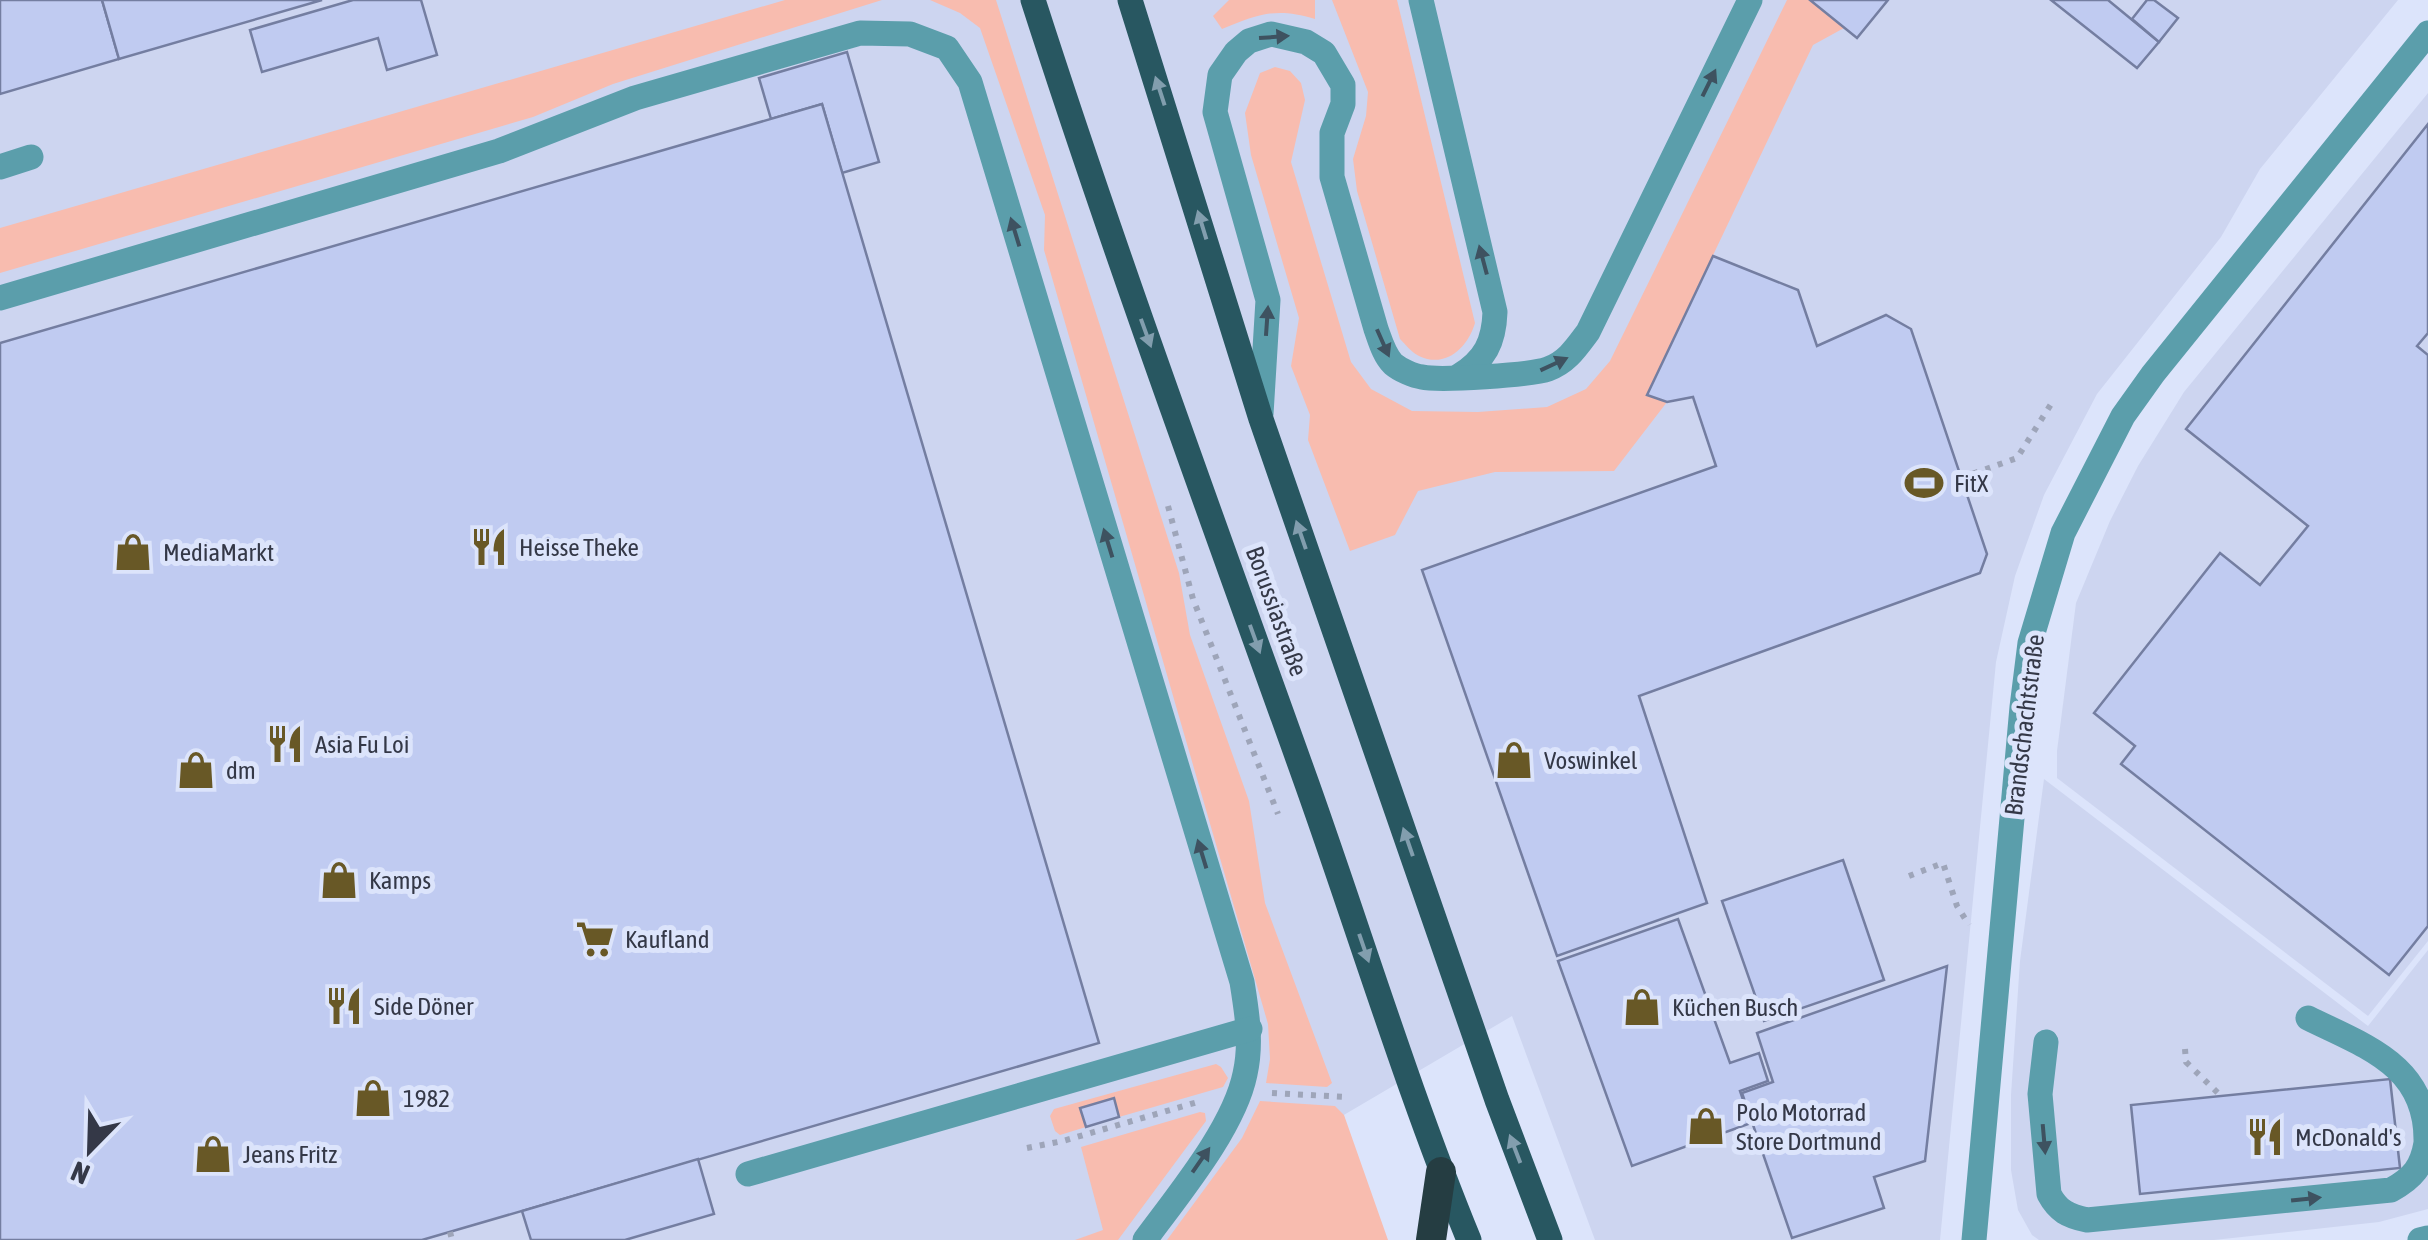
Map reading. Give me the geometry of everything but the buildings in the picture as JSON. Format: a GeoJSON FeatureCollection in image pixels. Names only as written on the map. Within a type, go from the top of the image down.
{"type":"FeatureCollection","features":[{"type":"Feature","properties":{"kind":"highway"},"geometry":{"type":"LineString","coordinates":[[1431,1240],[1442,1172]]}},
{"type":"Feature","properties":{"kind":"main road","name":"Borussiastraße"},"geometry":{"type":"LineString","coordinates":[[1032,0],[1089,175],[1469,1240]]}},
{"type":"Feature","properties":{"kind":"main road","name":"Borussiastraße"},"geometry":{"type":"LineString","coordinates":[[1130,0],[1261,418],[1497,1100],[1550,1240]]}},
{"type":"Feature","properties":{"kind":"street"},"geometry":{"type":"LineString","coordinates":[[1420,0],[1495,312],[1488,349],[1478,365],[1459,376]]}},
{"type":"Feature","properties":{"kind":"street"},"geometry":{"type":"LineString","coordinates":[[1261,418],[1268,300],[1215,112],[1225,66],[1249,41],[1271,34],[1290,36],[1324,53],[1343,85],[1343,104],[1332,134],[1332,176],[1383,348],[1394,364],[1418,377],[1438,379],[1522,374],[1547,370],[1569,357],[1588,332],[1750,0]]}},
{"type":"Feature","properties":{"kind":"street"},"geometry":{"type":"LineString","coordinates":[[0,298],[499,151],[636,98],[860,32],[910,34],[948,48],[970,82],[1242,982],[1250,1030],[1246,1074],[1234,1111],[1145,1240]]}},
{"type":"Feature","properties":{"kind":"street","name":"Brandschachtstraße"},"geometry":{"type":"LineString","coordinates":[[1974,1240],[2022,706],[2030,644],[2063,533],[2108,443],[2153,374],[2428,33]]}},
{"type":"Feature","properties":{"kind":"street"},"geometry":{"type":"LineString","coordinates":[[0,166],[30,157]]}},
{"type":"Feature","properties":{"kind":"street"},"geometry":{"type":"LineString","coordinates":[[2046,1042],[2040,1094],[2049,1194],[2056,1208],[2070,1216],[2087,1220],[2391,1190],[2409,1180],[2423,1163],[2428,1128],[2422,1098],[2411,1076],[2395,1062],[2308,1018]]}},
{"type":"Feature","properties":{"kind":"street"},"geometry":{"type":"LineString","coordinates":[[748,1174],[1250,1030]]}},
{"type":"Feature","properties":{"kind":"street"},"geometry":{"type":"LineString","coordinates":[[2420,1240],[2428,1238]]}},
{"type":"Feature","properties":{"kind":"path"},"geometry":{"type":"LineString","coordinates":[[1962,478],[2017,458],[2053,402]]}},
{"type":"Feature","properties":{"kind":"path"},"geometry":{"type":"LineString","coordinates":[[1909,876],[1943,864],[1957,906]]}},
{"type":"Feature","properties":{"kind":"path"},"geometry":{"type":"LineString","coordinates":[[2185,1049],[2186,1062],[2221,1096]]}},
{"type":"Feature","properties":{"kind":"path"},"geometry":{"type":"LineString","coordinates":[[1262,1092],[1346,1097]]}},
{"type":"Feature","properties":{"kind":"path"},"geometry":{"type":"LineString","coordinates":[[1027,1148],[1204,1100]]}},
{"type":"Feature","properties":{"kind":"shaded area"},"geometry":{"type":"Polygon","coordinates":[[[0,0],[2398,0],[2260,169],[2221,237],[2097,394],[2044,495],[2015,576],[1996,662],[1940,1240],[1595,1240],[1512,1016],[1337,1119],[1242,1240],[0,1240],[0,0]]]}},
{"type":"Feature","properties":{"kind":"shaded area"},"geometry":{"type":"Polygon","coordinates":[[[785,0],[882,0],[613,84],[533,117],[0,273],[0,228],[785,0]]]}},
{"type":"Feature","properties":{"kind":"shaded area"},"geometry":{"type":"Polygon","coordinates":[[[930,0],[996,0],[1179,573],[1190,635],[1249,801],[1265,903],[1332,1083],[1327,1087],[1266,1083],[1270,1059],[1268,1024],[1044,250],[1045,215],[980,28],[960,13],[930,0]]]}},
{"type":"Feature","properties":{"kind":"shaded area"},"geometry":{"type":"Polygon","coordinates":[[[1229,0],[1315,0],[1315,19],[1289,13],[1268,14],[1222,29],[1213,16],[1229,0]]]}},
{"type":"Feature","properties":{"kind":"shaded area"},"geometry":{"type":"Polygon","coordinates":[[[1332,0],[1397,0],[1475,323],[1467,340],[1447,358],[1419,356],[1400,339],[1357,191],[1353,159],[1366,116],[1368,92],[1332,0]]]}},
{"type":"Feature","properties":{"kind":"shaded area"},"geometry":{"type":"Polygon","coordinates":[[[1787,0],[1810,0],[1844,28],[1813,45],[1647,394],[1667,402],[1614,471],[1495,472],[1418,491],[1395,535],[1350,551],[1308,440],[1310,415],[1291,366],[1299,318],[1251,155],[1245,113],[1260,73],[1275,67],[1290,71],[1301,83],[1305,100],[1291,162],[1351,362],[1371,389],[1412,411],[1547,407],[1586,389],[1610,361],[1787,0]]]}},
{"type":"Feature","properties":{"kind":"shaded area"},"geometry":{"type":"Polygon","coordinates":[[[2428,93],[2428,941],[2368,1016],[2057,778],[2057,751],[2076,603],[2138,466],[2184,392],[2428,93]]]}},
{"type":"Feature","properties":{"kind":"shaded area"},"geometry":{"type":"Polygon","coordinates":[[[2044,779],[2368,1026],[2428,950],[2428,1209],[2379,1222],[2214,1240],[2039,1240],[2032,1235],[2018,1210],[2011,1170],[2011,1095],[2020,961],[2044,779]]]}},
{"type":"Feature","properties":{"kind":"shaded area"},"geometry":{"type":"Polygon","coordinates":[[[1216,1064],[1228,1078],[1223,1087],[1119,1117],[1114,1099],[1081,1109],[1086,1127],[1060,1135],[1055,1131],[1050,1116],[1054,1109],[1216,1064]]]}},
{"type":"Feature","properties":{"kind":"shaded area"},"geometry":{"type":"Polygon","coordinates":[[[1260,1101],[1335,1106],[1344,1115],[1388,1240],[1167,1240],[1242,1138],[1260,1101]]]}},
{"type":"Feature","properties":{"kind":"shaded area"},"geometry":{"type":"Polygon","coordinates":[[[1205,1113],[1206,1121],[1118,1240],[1075,1240],[1103,1230],[1081,1147],[1205,1113]]]}},
{"type":"Feature","properties":{"kind":"place","name":"FitX"},"geometry":{"type":"Point","coordinates":[1924,483]}},
{"type":"Feature","properties":{"kind":"place","name":"Heisse Theke"},"geometry":{"type":"Point","coordinates":[489,547]}},
{"type":"Feature","properties":{"kind":"place","name":"MediaMarkt"},"geometry":{"type":"Point","coordinates":[133,552]}},
{"type":"Feature","properties":{"kind":"place","name":"Asia Fu Loi"},"geometry":{"type":"Point","coordinates":[285,744]}},
{"type":"Feature","properties":{"kind":"place","name":"Voswinkel"},"geometry":{"type":"Point","coordinates":[1514,760]}},
{"type":"Feature","properties":{"kind":"place","name":"dm"},"geometry":{"type":"Point","coordinates":[196,770]}},
{"type":"Feature","properties":{"kind":"place","name":"Kamps"},"geometry":{"type":"Point","coordinates":[339,880]}},
{"type":"Feature","properties":{"kind":"place","name":"Kaufland"},"geometry":{"type":"Point","coordinates":[595,939]}},
{"type":"Feature","properties":{"kind":"place","name":"Side Döner"},"geometry":{"type":"Point","coordinates":[344,1006]}},
{"type":"Feature","properties":{"kind":"place","name":"Küchen Busch"},"geometry":{"type":"Point","coordinates":[1642,1007]}},
{"type":"Feature","properties":{"kind":"place","name":"1982"},"geometry":{"type":"Point","coordinates":[373,1098]}},
{"type":"Feature","properties":{"kind":"place","name":"Polo Motorrad Store Dortmund"},"geometry":{"type":"Point","coordinates":[1706,1126]}},
{"type":"Feature","properties":{"kind":"place","name":"McDonald's"},"geometry":{"type":"Point","coordinates":[2265,1137]}},
{"type":"Feature","properties":{"kind":"place","name":"Jeans Fritz"},"geometry":{"type":"Point","coordinates":[213,1154]}}]}
